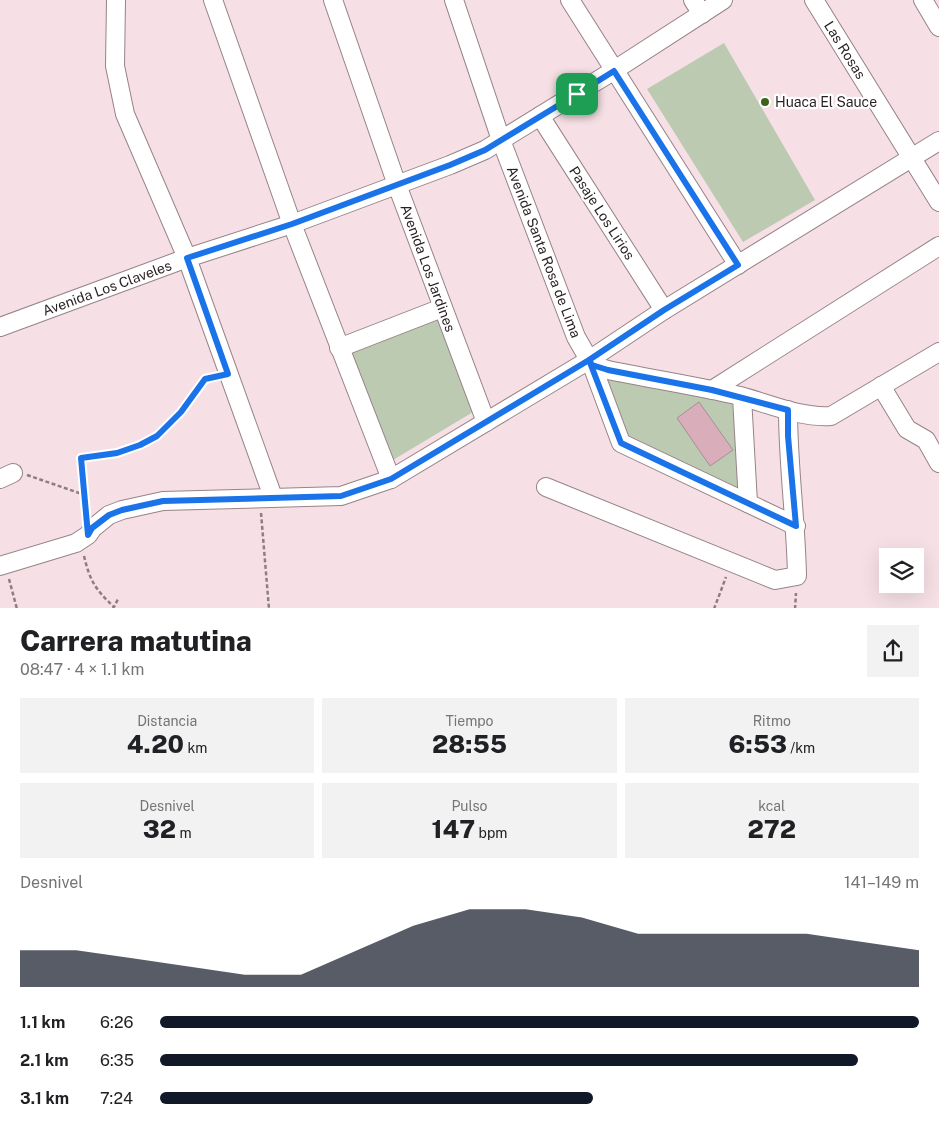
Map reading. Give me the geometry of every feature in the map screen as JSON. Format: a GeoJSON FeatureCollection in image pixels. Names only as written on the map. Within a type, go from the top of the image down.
{"type":"FeatureCollection","features":[{"type":"Feature","properties":{"kind":"street"},"geometry":{"type":"LineString","coordinates":[[116,0],[115,66],[125,114],[187,258],[228,374],[266,498]]}},
{"type":"Feature","properties":{"kind":"street"},"geometry":{"type":"LineString","coordinates":[[213,0],[292,224],[391,479]]}},
{"type":"Feature","properties":{"kind":"street","name":"Avenida Los Jardines"},"geometry":{"type":"LineString","coordinates":[[333,0],[397,185],[486,422]]}},
{"type":"Feature","properties":{"kind":"street","name":"Avenida Santa Rosa de Lima"},"geometry":{"type":"LineString","coordinates":[[454,0],[501,140],[576,337],[591,363],[621,443],[796,526]]}},
{"type":"Feature","properties":{"kind":"street"},"geometry":{"type":"LineString","coordinates":[[570,0],[738,265]]}},
{"type":"Feature","properties":{"kind":"street","name":"Avenida Los Claveles"},"geometry":{"type":"LineString","coordinates":[[0,327],[187,258],[292,224],[485,150],[614,71],[697,7],[723,0]]}},
{"type":"Feature","properties":{"kind":"street","name":"Las Rosas"},"geometry":{"type":"LineString","coordinates":[[814,0],[939,202]]}},
{"type":"Feature","properties":{"kind":"street"},"geometry":{"type":"LineString","coordinates":[[922,0],[939,27]]}},
{"type":"Feature","properties":{"kind":"street","name":"Pasaje Los Lirios"},"geometry":{"type":"LineString","coordinates":[[540,116],[664,310]]}},
{"type":"Feature","properties":{"kind":"street"},"geometry":{"type":"LineString","coordinates":[[3,565],[84,538],[92,528],[109,515],[139,506],[163,501],[341,496],[391,479],[486,422],[591,363],[664,310],[939,141]]}},
{"type":"Feature","properties":{"kind":"street"},"geometry":{"type":"LineString","coordinates":[[712,390],[939,246]]}},
{"type":"Feature","properties":{"kind":"street"},"geometry":{"type":"LineString","coordinates":[[339,348],[442,308]]}},
{"type":"Feature","properties":{"kind":"street"},"geometry":{"type":"LineString","coordinates":[[591,363],[608,370],[712,390],[821,417],[831,416],[939,352]]}},
{"type":"Feature","properties":{"kind":"street"},"geometry":{"type":"LineString","coordinates":[[881,386],[907,429],[926,440],[939,463]]}},
{"type":"Feature","properties":{"kind":"street"},"geometry":{"type":"LineString","coordinates":[[742,397],[748,503]]}},
{"type":"Feature","properties":{"kind":"street"},"geometry":{"type":"LineString","coordinates":[[546,487],[775,580],[797,576],[796,526],[788,436],[788,410]]}},
{"type":"Feature","properties":{"kind":"path"},"geometry":{"type":"LineString","coordinates":[[118,599],[113,608],[90,581],[84,538],[85,494],[81,458],[117,453],[140,445],[157,436],[181,412],[205,379],[228,374]]}},
{"type":"Feature","properties":{"kind":"path"},"geometry":{"type":"LineString","coordinates":[[7,476],[33,476],[85,494]]}},
{"type":"Feature","properties":{"kind":"path"},"geometry":{"type":"LineString","coordinates":[[266,498],[270,608]]}},
{"type":"Feature","properties":{"kind":"path"},"geometry":{"type":"LineString","coordinates":[[714,608],[731,562]]}},
{"type":"Feature","properties":{"kind":"path"},"geometry":{"type":"LineString","coordinates":[[3,565],[17,608]]}},
{"type":"Feature","properties":{"kind":"green space"},"geometry":{"type":"Polygon","coordinates":[[[724,43],[815,200],[743,242],[647,89],[724,43]]]}},
{"type":"Feature","properties":{"kind":"green space"},"geometry":{"type":"Polygon","coordinates":[[[438,317],[473,412],[388,463],[347,351],[438,317]]]}},
{"type":"Feature","properties":{"kind":"green space"},"geometry":{"type":"Polygon","coordinates":[[[605,376],[740,403],[743,497],[624,440],[605,376]]]}},
{"type":"Feature","properties":{"kind":"building"},"geometry":{"type":"Polygon","coordinates":[[[699,402],[733,450],[710,466],[677,418],[699,402]]]}},
{"type":"Feature","properties":{"kind":"place","name":"Huaca El Sauce"},"geometry":{"type":"Point","coordinates":[765,102]}},
{"type":"Feature","properties":{"kind":"route"},"geometry":{"type":"LineString","coordinates":[[577,94],[485,150],[450,165],[292,224],[187,258],[228,374],[205,379],[181,412],[157,436],[140,445],[117,453],[81,458],[88,535],[92,528],[109,515],[122,510],[163,501],[322,498],[341,496],[391,479],[589,360],[592,365],[608,370],[712,390],[788,410],[788,436],[796,526],[621,443],[589,360],[664,310],[738,265],[614,71],[577,94]]}}]}
